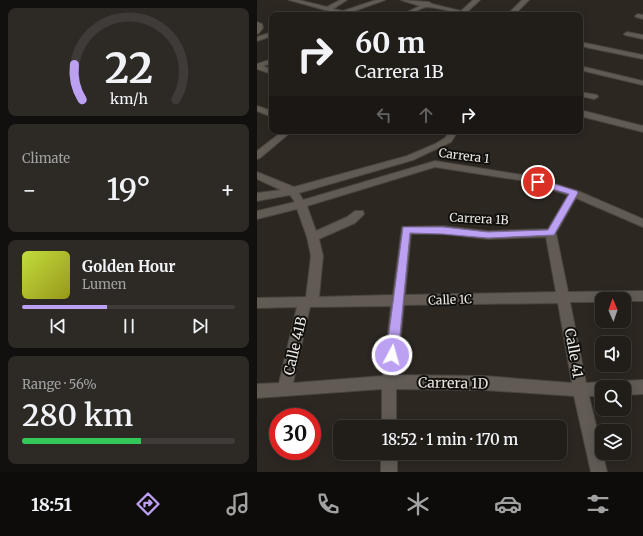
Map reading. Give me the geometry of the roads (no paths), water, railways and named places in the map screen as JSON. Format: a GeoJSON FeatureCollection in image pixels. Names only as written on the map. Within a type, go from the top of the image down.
{"type":"FeatureCollection","features":[{"type":"Feature","properties":{"kind":"street"},"geometry":{"type":"LineString","coordinates":[[292,0],[301,1],[335,12]]}},
{"type":"Feature","properties":{"kind":"street"},"geometry":{"type":"LineString","coordinates":[[328,9],[344,0]]}},
{"type":"Feature","properties":{"kind":"street"},"geometry":{"type":"LineString","coordinates":[[346,12],[382,0]]}},
{"type":"Feature","properties":{"kind":"street"},"geometry":{"type":"LineString","coordinates":[[404,0],[458,12]]}},
{"type":"Feature","properties":{"kind":"street"},"geometry":{"type":"LineString","coordinates":[[411,12],[428,5],[434,0]]}},
{"type":"Feature","properties":{"kind":"street"},"geometry":{"type":"LineString","coordinates":[[468,12],[477,0]]}},
{"type":"Feature","properties":{"kind":"street"},"geometry":{"type":"LineString","coordinates":[[513,12],[526,0]]}},
{"type":"Feature","properties":{"kind":"street"},"geometry":{"type":"LineString","coordinates":[[257,24],[260,25],[257,32]]}},
{"type":"Feature","properties":{"kind":"street"},"geometry":{"type":"LineString","coordinates":[[627,34],[643,37]]}},
{"type":"Feature","properties":{"kind":"street"},"geometry":{"type":"LineString","coordinates":[[257,39],[269,35]]}},
{"type":"Feature","properties":{"kind":"street"},"geometry":{"type":"LineString","coordinates":[[583,45],[643,57]]}},
{"type":"Feature","properties":{"kind":"street"},"geometry":{"type":"LineString","coordinates":[[257,67],[269,62]]}},
{"type":"Feature","properties":{"kind":"street"},"geometry":{"type":"LineString","coordinates":[[257,67],[269,71]]}},
{"type":"Feature","properties":{"kind":"street"},"geometry":{"type":"LineString","coordinates":[[583,69],[643,83]]}},
{"type":"Feature","properties":{"kind":"street"},"geometry":{"type":"LineString","coordinates":[[583,95],[594,97]]}},
{"type":"Feature","properties":{"kind":"street"},"geometry":{"type":"LineString","coordinates":[[257,108],[269,113]]}},
{"type":"Feature","properties":{"kind":"street"},"geometry":{"type":"LineString","coordinates":[[583,114],[643,129]]}},
{"type":"Feature","properties":{"kind":"street"},"geometry":{"type":"LineString","coordinates":[[259,152],[285,134]]}},
{"type":"Feature","properties":{"kind":"street"},"geometry":{"type":"LineString","coordinates":[[257,197],[293,191],[387,165],[429,151],[447,140],[452,134]]}},
{"type":"Feature","properties":{"kind":"street"},"geometry":{"type":"LineString","coordinates":[[435,164],[438,146]]}},
{"type":"Feature","properties":{"kind":"street","name":"Carrera 1"},"geometry":{"type":"LineString","coordinates":[[257,215],[301,204],[435,164],[509,174],[574,193],[643,223]]}},
{"type":"Feature","properties":{"kind":"street"},"geometry":{"type":"LineString","coordinates":[[257,175],[293,191]]}},
{"type":"Feature","properties":{"kind":"street","name":"Calle 41B"},"geometry":{"type":"LineString","coordinates":[[284,390],[309,302],[317,256],[313,237],[301,204],[293,191]]}},
{"type":"Feature","properties":{"kind":"street"},"geometry":{"type":"LineString","coordinates":[[551,233],[574,193]]}},
{"type":"Feature","properties":{"kind":"street"},"geometry":{"type":"LineString","coordinates":[[313,237],[351,220],[359,214]]}},
{"type":"Feature","properties":{"kind":"street","name":"Carrera 1B"},"geometry":{"type":"LineString","coordinates":[[397,302],[406,230],[443,230],[488,235],[551,233]]}},
{"type":"Feature","properties":{"kind":"street","name":"Calle 41"},"geometry":{"type":"LineString","coordinates":[[551,233],[581,390],[599,472]]}},
{"type":"Feature","properties":{"kind":"street","name":"Calle 1C"},"geometry":{"type":"LineString","coordinates":[[257,303],[397,302],[643,296]]}},
{"type":"Feature","properties":{"kind":"street"},"geometry":{"type":"LineString","coordinates":[[389,420],[389,382],[397,302]]}},
{"type":"Feature","properties":{"kind":"street","name":"Carrera 1D"},"geometry":{"type":"LineString","coordinates":[[257,391],[389,382],[484,383],[581,390],[595,389]]}},
{"type":"Feature","properties":{"kind":"street"},"geometry":{"type":"LineString","coordinates":[[631,388],[643,387]]}},
{"type":"Feature","properties":{"kind":"street"},"geometry":{"type":"LineString","coordinates":[[389,460],[389,472]]}}]}
